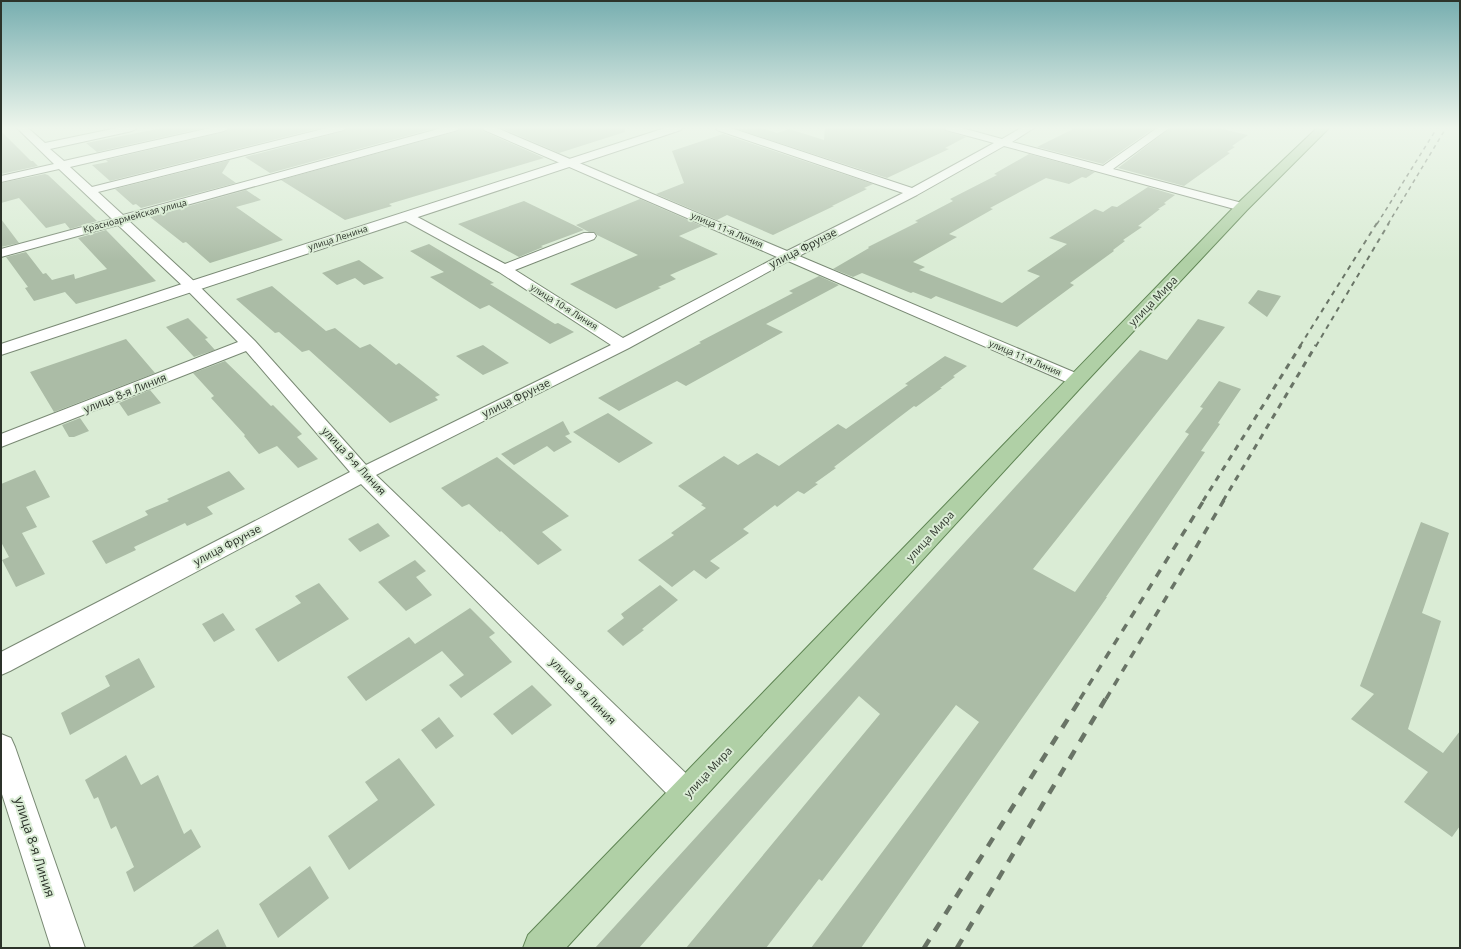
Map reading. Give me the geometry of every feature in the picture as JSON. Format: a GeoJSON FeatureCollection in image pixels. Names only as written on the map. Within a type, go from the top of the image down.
{"type":"FeatureCollection","features":[{"type":"Feature","properties":{"kind":"main road","name":"улица Ленина"},"geometry":{"type":"LineString","coordinates":[[1,350],[539,172]]}},
{"type":"Feature","properties":{"kind":"main road","name":"улица Мира"},"geometry":{"type":"LineString","coordinates":[[541,948],[1077,380],[1242,207],[1278,172]]}},
{"type":"Feature","properties":{"kind":"street"},"geometry":{"type":"LineString","coordinates":[[1,179],[30,172]]}},
{"type":"Feature","properties":{"kind":"street","name":"улица 9-я Линия"},"geometry":{"type":"LineString","coordinates":[[70,172],[118,220],[191,286],[249,344],[363,474],[687,794]]}},
{"type":"Feature","properties":{"kind":"street"},"geometry":{"type":"LineString","coordinates":[[89,190],[161,172]]}},
{"type":"Feature","properties":{"kind":"street","name":"Красноармейская улица"},"geometry":{"type":"LineString","coordinates":[[1,253],[292,172]]}},
{"type":"Feature","properties":{"kind":"street","name":"улица 11-я Линия"},"geometry":{"type":"LineString","coordinates":[[594,172],[1077,380]]}},
{"type":"Feature","properties":{"kind":"street"},"geometry":{"type":"LineString","coordinates":[[854,172],[913,192]]}},
{"type":"Feature","properties":{"kind":"street","name":"улица Фрунзе"},"geometry":{"type":"LineString","coordinates":[[1,664],[363,474],[623,345],[788,256],[949,172]]}},
{"type":"Feature","properties":{"kind":"street"},"geometry":{"type":"LineString","coordinates":[[1113,172],[1242,207]]}},
{"type":"Feature","properties":{"kind":"street","name":"улица 10-я Линия"},"geometry":{"type":"LineString","coordinates":[[406,216],[504,269],[623,345]]}},
{"type":"Feature","properties":{"kind":"street"},"geometry":{"type":"LineString","coordinates":[[504,269],[589,236]]}},
{"type":"Feature","properties":{"kind":"street","name":"улица 8-я Линия"},"geometry":{"type":"LineString","coordinates":[[1,441],[249,344]]}},
{"type":"Feature","properties":{"kind":"street","name":"улица 8-я Линия"},"geometry":{"type":"LineString","coordinates":[[1,747],[68,948]]}},
{"type":"Feature","properties":{"kind":"building"},"geometry":{"type":"Polygon","coordinates":[[[100,172],[145,172],[110,181],[100,172]]]}},
{"type":"Feature","properties":{"kind":"building"},"geometry":{"type":"Polygon","coordinates":[[[181,172],[222,172],[236,183],[141,208],[136,204],[133,205],[115,189],[181,172]]]}},
{"type":"Feature","properties":{"kind":"building"},"geometry":{"type":"Polygon","coordinates":[[[309,172],[496,172],[389,204],[392,206],[345,220],[281,180],[309,172]]]}},
{"type":"Feature","properties":{"kind":"building"},"geometry":{"type":"Polygon","coordinates":[[[680,172],[838,172],[873,184],[864,188],[867,189],[832,206],[834,206],[773,235],[727,215],[717,220],[656,194],[684,183],[680,172]]]}},
{"type":"Feature","properties":{"kind":"building"},"geometry":{"type":"Polygon","coordinates":[[[870,172],[899,172],[887,178],[870,172]]]}},
{"type":"Feature","properties":{"kind":"building"},"geometry":{"type":"Polygon","coordinates":[[[997,172],[1095,172],[1086,178],[1082,177],[1069,184],[1046,178],[990,208],[993,209],[949,234],[957,237],[913,262],[925,267],[919,270],[1002,303],[1040,276],[1027,271],[1067,244],[1049,238],[1095,209],[1103,212],[1112,206],[1117,207],[1148,187],[1175,195],[1138,226],[1142,227],[1123,240],[1125,241],[1113,250],[1114,251],[1070,283],[1074,285],[1017,327],[936,296],[931,299],[913,292],[911,293],[862,273],[853,277],[833,269],[869,248],[868,247],[918,222],[915,221],[953,201],[950,199],[997,175],[994,174],[997,172]]]}},
{"type":"Feature","properties":{"kind":"building"},"geometry":{"type":"Polygon","coordinates":[[[1134,172],[1203,172],[1184,186],[1134,172]]]}},
{"type":"Feature","properties":{"kind":"building"},"geometry":{"type":"Polygon","coordinates":[[[45,174],[48,175],[97,221],[70,229],[65,223],[46,228],[19,198],[1,203],[1,183],[45,174]]]}},
{"type":"Feature","properties":{"kind":"building"},"geometry":{"type":"Polygon","coordinates":[[[246,190],[261,200],[236,207],[283,240],[210,263],[186,242],[183,243],[150,217],[246,190]]]}},
{"type":"Feature","properties":{"kind":"building"},"geometry":{"type":"Polygon","coordinates":[[[640,199],[702,226],[679,236],[718,254],[670,275],[676,279],[658,287],[661,288],[616,309],[570,284],[638,255],[597,235],[594,232],[589,232],[576,225],[640,199]]]}},
{"type":"Feature","properties":{"kind":"building"},"geometry":{"type":"Polygon","coordinates":[[[524,201],[584,230],[541,246],[543,247],[519,257],[458,224],[524,201]]]}},
{"type":"Feature","properties":{"kind":"building"},"geometry":{"type":"Polygon","coordinates":[[[1,219],[19,243],[1,247],[1,219]]]}},
{"type":"Feature","properties":{"kind":"building"},"geometry":{"type":"Polygon","coordinates":[[[106,230],[156,281],[76,304],[65,292],[34,301],[25,288],[28,287],[6,257],[26,252],[43,274],[46,273],[52,280],[74,274],[75,279],[107,269],[78,238],[106,230]]]}},
{"type":"Feature","properties":{"kind":"building"},"geometry":{"type":"Polygon","coordinates":[[[429,244],[494,283],[490,284],[555,324],[558,323],[574,332],[550,344],[489,305],[480,309],[430,277],[444,272],[410,251],[429,244]]]}},
{"type":"Feature","properties":{"kind":"building"},"geometry":{"type":"Polygon","coordinates":[[[359,260],[384,278],[364,285],[355,278],[337,285],[322,273],[359,260]]]}},
{"type":"Feature","properties":{"kind":"building"},"geometry":{"type":"Polygon","coordinates":[[[819,276],[839,285],[766,324],[783,332],[686,386],[677,381],[619,411],[598,398],[701,343],[699,342],[793,293],[789,291],[819,276]]]}},
{"type":"Feature","properties":{"kind":"building"},"geometry":{"type":"Polygon","coordinates":[[[272,286],[326,331],[335,328],[360,348],[370,344],[396,365],[399,363],[440,395],[435,397],[438,400],[390,423],[309,350],[302,352],[279,332],[275,333],[236,299],[272,286]]]}},
{"type":"Feature","properties":{"kind":"building"},"geometry":{"type":"Polygon","coordinates":[[[1258,290],[1281,296],[1267,317],[1248,303],[1258,290]]]}},
{"type":"Feature","properties":{"kind":"building"},"geometry":{"type":"Polygon","coordinates":[[[188,318],[208,338],[205,339],[215,350],[194,357],[166,327],[188,318]]]}},
{"type":"Feature","properties":{"kind":"building"},"geometry":{"type":"Polygon","coordinates":[[[1198,319],[1225,327],[1033,569],[1075,592],[1189,434],[1185,432],[1203,408],[1200,407],[1219,381],[1241,389],[1218,423],[1220,424],[1201,451],[1205,452],[1107,597],[861,948],[811,948],[979,722],[956,705],[822,881],[819,879],[766,948],[686,948],[880,714],[859,696],[639,948],[595,948],[1140,350],[1167,360],[1198,319]]]}},
{"type":"Feature","properties":{"kind":"building"},"geometry":{"type":"Polygon","coordinates":[[[126,339],[155,373],[54,412],[30,372],[126,339]]]}},
{"type":"Feature","properties":{"kind":"building"},"geometry":{"type":"Polygon","coordinates":[[[483,345],[509,363],[483,375],[456,356],[483,345]]]}},
{"type":"Feature","properties":{"kind":"building"},"geometry":{"type":"Polygon","coordinates":[[[945,356],[967,366],[940,388],[942,388],[916,407],[914,406],[834,467],[836,468],[815,483],[818,484],[804,494],[798,491],[777,507],[775,505],[743,529],[749,533],[710,561],[720,568],[706,579],[694,570],[672,587],[638,560],[674,535],[671,533],[706,508],[701,505],[703,504],[678,486],[724,456],[738,465],[757,453],[779,466],[838,424],[846,429],[908,385],[905,384],[945,356]]]}},
{"type":"Feature","properties":{"kind":"building"},"geometry":{"type":"Polygon","coordinates":[[[225,361],[302,434],[297,437],[318,459],[298,468],[277,446],[259,454],[244,436],[245,435],[211,398],[214,396],[193,373],[225,361]]]}},
{"type":"Feature","properties":{"kind":"building"},"geometry":{"type":"Polygon","coordinates":[[[150,390],[161,403],[128,416],[119,403],[150,390]]]}},
{"type":"Feature","properties":{"kind":"building"},"geometry":{"type":"Polygon","coordinates":[[[608,413],[653,443],[619,463],[573,432],[608,413]]]}},
{"type":"Feature","properties":{"kind":"building"},"geometry":{"type":"Polygon","coordinates":[[[80,418],[89,431],[74,437],[69,437],[62,425],[80,418]]]}},
{"type":"Feature","properties":{"kind":"building"},"geometry":{"type":"Polygon","coordinates":[[[563,421],[570,434],[565,436],[572,442],[554,452],[547,446],[514,465],[501,454],[563,421]]]}},
{"type":"Feature","properties":{"kind":"building"},"geometry":{"type":"Polygon","coordinates":[[[497,457],[569,516],[542,532],[562,550],[538,565],[469,504],[462,507],[441,488],[497,457]]]}},
{"type":"Feature","properties":{"kind":"building"},"geometry":{"type":"Polygon","coordinates":[[[35,470],[50,497],[26,507],[37,527],[22,533],[45,574],[16,587],[2,560],[9,557],[1,542],[1,484],[35,470]]]}},
{"type":"Feature","properties":{"kind":"building"},"geometry":{"type":"Polygon","coordinates":[[[229,471],[245,489],[207,507],[213,514],[187,526],[185,523],[134,547],[136,550],[106,564],[92,541],[148,515],[145,511],[169,501],[167,499],[229,471]]]}},
{"type":"Feature","properties":{"kind":"building"},"geometry":{"type":"Polygon","coordinates":[[[1421,522],[1449,533],[1422,613],[1441,621],[1408,729],[1443,753],[1460,731],[1460,826],[1452,837],[1404,802],[1428,772],[1351,719],[1374,694],[1360,686],[1421,522]]]}},
{"type":"Feature","properties":{"kind":"building"},"geometry":{"type":"Polygon","coordinates":[[[378,523],[390,536],[360,552],[348,539],[378,523]]]}},
{"type":"Feature","properties":{"kind":"building"},"geometry":{"type":"Polygon","coordinates":[[[415,560],[426,571],[416,577],[432,595],[406,611],[378,582],[415,560]]]}},
{"type":"Feature","properties":{"kind":"building"},"geometry":{"type":"Polygon","coordinates":[[[319,583],[349,619],[278,662],[255,629],[301,603],[295,596],[319,583]]]}},
{"type":"Feature","properties":{"kind":"building"},"geometry":{"type":"Polygon","coordinates":[[[660,585],[678,600],[623,646],[607,631],[624,618],[621,614],[660,585]]]}},
{"type":"Feature","properties":{"kind":"building"},"geometry":{"type":"Polygon","coordinates":[[[470,608],[495,633],[489,637],[512,662],[461,698],[449,685],[464,675],[442,651],[366,701],[347,677],[409,637],[415,644],[470,608]]]}},
{"type":"Feature","properties":{"kind":"building"},"geometry":{"type":"Polygon","coordinates":[[[223,613],[235,630],[214,642],[202,624],[223,613]]]}},
{"type":"Feature","properties":{"kind":"building"},"geometry":{"type":"Polygon","coordinates":[[[139,658],[155,687],[70,735],[61,713],[110,686],[105,676],[139,658]]]}},
{"type":"Feature","properties":{"kind":"building"},"geometry":{"type":"Polygon","coordinates":[[[532,685],[552,705],[512,735],[493,714],[532,685]]]}},
{"type":"Feature","properties":{"kind":"building"},"geometry":{"type":"Polygon","coordinates":[[[439,717],[454,736],[436,749],[421,730],[439,717]]]}},
{"type":"Feature","properties":{"kind":"building"},"geometry":{"type":"Polygon","coordinates":[[[126,755],[141,785],[158,775],[184,834],[191,829],[201,847],[134,892],[126,872],[134,867],[116,826],[111,829],[98,797],[94,799],[85,780],[126,755]]]}},
{"type":"Feature","properties":{"kind":"building"},"geometry":{"type":"Polygon","coordinates":[[[399,758],[435,805],[349,870],[328,836],[378,800],[365,782],[399,758]]]}},
{"type":"Feature","properties":{"kind":"building"},"geometry":{"type":"Polygon","coordinates":[[[310,866],[329,898],[278,938],[259,904],[310,866]]]}},
{"type":"Feature","properties":{"kind":"building"},"geometry":{"type":"Polygon","coordinates":[[[218,929],[227,948],[191,948],[218,929]]]}},
{"type":"Feature","properties":{"kind":"railway"},"geometry":{"type":"LineString","coordinates":[[1377,224],[1409,172]]}},
{"type":"Feature","properties":{"kind":"railway"},"geometry":{"type":"LineString","coordinates":[[1388,224],[1419,172]]}},
{"type":"Feature","properties":{"kind":"railway"},"geometry":{"type":"LineString","coordinates":[[1300,346],[1377,223]]}},
{"type":"Feature","properties":{"kind":"railway"},"geometry":{"type":"LineString","coordinates":[[1316,346],[1389,223]]}},
{"type":"Feature","properties":{"kind":"railway"},"geometry":{"type":"LineString","coordinates":[[1203,501],[1301,345]]}},
{"type":"Feature","properties":{"kind":"railway"},"geometry":{"type":"LineString","coordinates":[[1223,501],[1316,345]]}},
{"type":"Feature","properties":{"kind":"railway"},"geometry":{"type":"LineString","coordinates":[[1080,699],[1204,500]]}},
{"type":"Feature","properties":{"kind":"railway"},"geometry":{"type":"LineString","coordinates":[[1106,699],[1224,500]]}},
{"type":"Feature","properties":{"kind":"railway"},"geometry":{"type":"LineString","coordinates":[[924,948],[1081,698]]}},
{"type":"Feature","properties":{"kind":"railway"},"geometry":{"type":"LineString","coordinates":[[957,948],[1106,698]]}}]}
